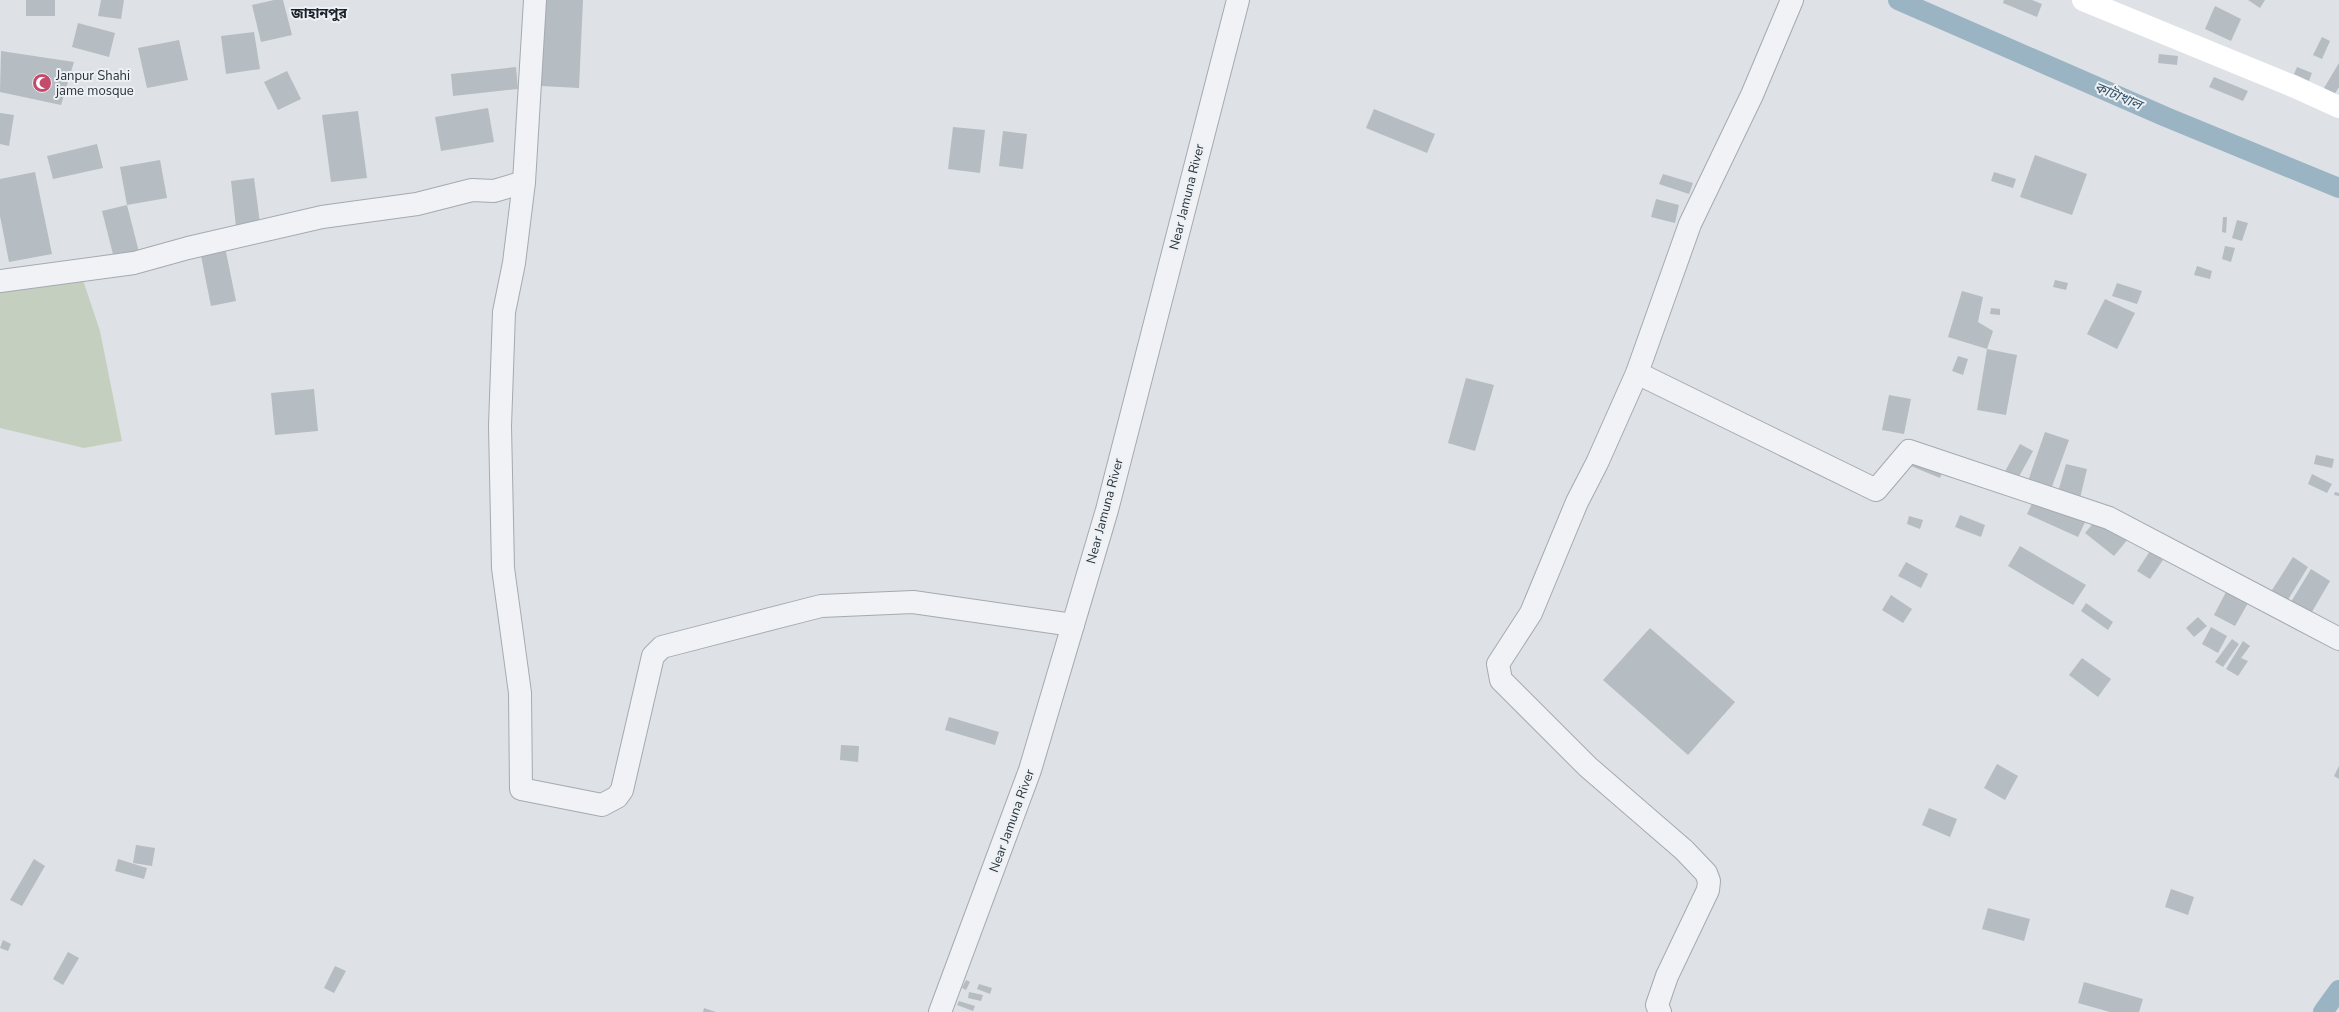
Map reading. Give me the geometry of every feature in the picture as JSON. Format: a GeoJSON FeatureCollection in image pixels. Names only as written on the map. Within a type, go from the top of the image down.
{"type":"FeatureCollection","features":[{"type":"Feature","properties":{"kind":"main road"},"geometry":{"type":"LineString","coordinates":[[2083,0],[2295,87],[2339,107]]}},
{"type":"Feature","properties":{"kind":"street"},"geometry":{"type":"LineString","coordinates":[[535,0],[524,182],[514,263],[504,312],[500,426],[503,568],[520,693],[519,783],[523,791],[602,805],[617,797],[622,790],[653,656],[662,647],[821,606],[913,602],[1073,625]]}},
{"type":"Feature","properties":{"kind":"street","name":"Near Jamuna River"},"geometry":{"type":"LineString","coordinates":[[940,1012],[1020,804],[1107,510],[1238,0]]}},
{"type":"Feature","properties":{"kind":"street"},"geometry":{"type":"LineString","coordinates":[[1660,1012],[1657,1005],[1667,976],[1708,890],[1709,881],[1706,873],[1684,850],[1588,767],[1501,680],[1498,669],[1500,659],[1531,613],[1577,502],[1597,463],[1637,373],[1690,224],[1752,95],[1792,0]]}},
{"type":"Feature","properties":{"kind":"street"},"geometry":{"type":"LineString","coordinates":[[0,281],[134,263],[188,248],[322,217],[417,204],[472,190],[494,191],[524,182]]}},
{"type":"Feature","properties":{"kind":"street"},"geometry":{"type":"LineString","coordinates":[[1637,373],[1876,490],[1909,451],[2109,518],[2339,639]]}},
{"type":"Feature","properties":{"kind":"green space"},"geometry":{"type":"Polygon","coordinates":[[[0,276],[83,280],[100,331],[122,441],[84,448],[0,428],[0,276]]]}},
{"type":"Feature","properties":{"kind":"building"},"geometry":{"type":"Polygon","coordinates":[[[26,0],[55,0],[55,16],[26,16],[26,0]]]}},
{"type":"Feature","properties":{"kind":"building"},"geometry":{"type":"Polygon","coordinates":[[[101,0],[124,0],[121,19],[98,16],[101,0]]]}},
{"type":"Feature","properties":{"kind":"building"},"geometry":{"type":"Polygon","coordinates":[[[274,0],[283,0],[292,35],[261,42],[252,5],[274,0]]]}},
{"type":"Feature","properties":{"kind":"building"},"geometry":{"type":"Polygon","coordinates":[[[544,0],[583,0],[579,88],[541,86],[544,0]]]}},
{"type":"Feature","properties":{"kind":"building"},"geometry":{"type":"Polygon","coordinates":[[[2004,0],[2032,0],[2042,4],[2037,17],[2003,3],[2004,0]]]}},
{"type":"Feature","properties":{"kind":"building"},"geometry":{"type":"Polygon","coordinates":[[[2248,0],[2265,0],[2260,8],[2248,0]]]}},
{"type":"Feature","properties":{"kind":"building"},"geometry":{"type":"Polygon","coordinates":[[[2215,6],[2241,19],[2231,41],[2205,29],[2215,6]]]}},
{"type":"Feature","properties":{"kind":"building"},"geometry":{"type":"Polygon","coordinates":[[[78,23],[115,33],[109,57],[72,47],[78,23]]]}},
{"type":"Feature","properties":{"kind":"building"},"geometry":{"type":"Polygon","coordinates":[[[254,32],[260,69],[226,74],[221,36],[254,32]]]}},
{"type":"Feature","properties":{"kind":"building"},"geometry":{"type":"Polygon","coordinates":[[[2322,37],[2330,41],[2322,59],[2313,55],[2322,37]]]}},
{"type":"Feature","properties":{"kind":"building"},"geometry":{"type":"Polygon","coordinates":[[[179,40],[188,80],[147,88],[138,48],[179,40]]]}},
{"type":"Feature","properties":{"kind":"building"},"geometry":{"type":"Polygon","coordinates":[[[1,51],[74,62],[61,105],[0,92],[1,51]]]}},
{"type":"Feature","properties":{"kind":"building"},"geometry":{"type":"Polygon","coordinates":[[[2159,54],[2178,56],[2177,65],[2158,63],[2159,54]]]}},
{"type":"Feature","properties":{"kind":"building"},"geometry":{"type":"Polygon","coordinates":[[[2339,63],[2339,87],[2334,95],[2324,88],[2339,63]]]}},
{"type":"Feature","properties":{"kind":"building"},"geometry":{"type":"Polygon","coordinates":[[[516,67],[518,89],[453,96],[451,74],[516,67]]]}},
{"type":"Feature","properties":{"kind":"building"},"geometry":{"type":"Polygon","coordinates":[[[2297,67],[2312,73],[2309,81],[2294,74],[2297,67]]]}},
{"type":"Feature","properties":{"kind":"building"},"geometry":{"type":"Polygon","coordinates":[[[287,71],[301,99],[278,110],[264,82],[287,71]]]}},
{"type":"Feature","properties":{"kind":"building"},"geometry":{"type":"Polygon","coordinates":[[[2214,77],[2248,91],[2243,101],[2209,87],[2214,77]]]}},
{"type":"Feature","properties":{"kind":"building"},"geometry":{"type":"Polygon","coordinates":[[[488,108],[494,142],[441,151],[435,117],[488,108]]]}},
{"type":"Feature","properties":{"kind":"building"},"geometry":{"type":"Polygon","coordinates":[[[1374,109],[1435,134],[1427,153],[1366,128],[1374,109]]]}},
{"type":"Feature","properties":{"kind":"building"},"geometry":{"type":"Polygon","coordinates":[[[358,111],[367,178],[331,182],[322,115],[358,111]]]}},
{"type":"Feature","properties":{"kind":"building"},"geometry":{"type":"Polygon","coordinates":[[[0,113],[14,115],[9,146],[0,144],[0,113]]]}},
{"type":"Feature","properties":{"kind":"building"},"geometry":{"type":"Polygon","coordinates":[[[953,127],[985,130],[980,173],[948,169],[953,127]]]}},
{"type":"Feature","properties":{"kind":"building"},"geometry":{"type":"Polygon","coordinates":[[[1003,131],[1027,134],[1023,169],[999,166],[1003,131]]]}},
{"type":"Feature","properties":{"kind":"building"},"geometry":{"type":"Polygon","coordinates":[[[97,144],[103,168],[53,179],[47,156],[97,144]]]}},
{"type":"Feature","properties":{"kind":"building"},"geometry":{"type":"Polygon","coordinates":[[[2035,155],[2087,174],[2072,215],[2020,197],[2035,155]]]}},
{"type":"Feature","properties":{"kind":"building"},"geometry":{"type":"Polygon","coordinates":[[[160,160],[167,198],[127,205],[120,167],[160,160]]]}},
{"type":"Feature","properties":{"kind":"building"},"geometry":{"type":"Polygon","coordinates":[[[35,172],[52,254],[9,262],[0,216],[0,179],[35,172]]]}},
{"type":"Feature","properties":{"kind":"building"},"geometry":{"type":"Polygon","coordinates":[[[1994,172],[2016,179],[2013,188],[1991,181],[1994,172]]]}},
{"type":"Feature","properties":{"kind":"building"},"geometry":{"type":"Polygon","coordinates":[[[1663,174],[1693,183],[1689,194],[1659,184],[1663,174]]]}},
{"type":"Feature","properties":{"kind":"building"},"geometry":{"type":"Polygon","coordinates":[[[254,178],[260,223],[236,227],[231,181],[254,178]]]}},
{"type":"Feature","properties":{"kind":"building"},"geometry":{"type":"Polygon","coordinates":[[[1656,199],[1679,205],[1675,223],[1651,217],[1656,199]]]}},
{"type":"Feature","properties":{"kind":"building"},"geometry":{"type":"Polygon","coordinates":[[[127,205],[140,256],[115,262],[102,211],[127,205]]]}},
{"type":"Feature","properties":{"kind":"building"},"geometry":{"type":"Polygon","coordinates":[[[2223,217],[2227,217],[2226,233],[2222,232],[2223,217]]]}},
{"type":"Feature","properties":{"kind":"building"},"geometry":{"type":"Polygon","coordinates":[[[2237,220],[2248,223],[2242,241],[2232,238],[2237,220]]]}},
{"type":"Feature","properties":{"kind":"building"},"geometry":{"type":"Polygon","coordinates":[[[2225,246],[2235,248],[2231,262],[2222,259],[2225,246]]]}},
{"type":"Feature","properties":{"kind":"building"},"geometry":{"type":"Polygon","coordinates":[[[225,247],[236,301],[211,306],[200,251],[225,247]]]}},
{"type":"Feature","properties":{"kind":"building"},"geometry":{"type":"Polygon","coordinates":[[[2197,266],[2212,271],[2210,279],[2194,275],[2197,266]]]}},
{"type":"Feature","properties":{"kind":"building"},"geometry":{"type":"Polygon","coordinates":[[[2055,280],[2068,283],[2066,290],[2053,287],[2055,280]]]}},
{"type":"Feature","properties":{"kind":"building"},"geometry":{"type":"Polygon","coordinates":[[[2117,283],[2142,291],[2137,304],[2112,296],[2117,283]]]}},
{"type":"Feature","properties":{"kind":"building"},"geometry":{"type":"Polygon","coordinates":[[[1962,291],[1983,297],[1978,322],[1993,331],[1987,349],[1948,337],[1962,291]]]}},
{"type":"Feature","properties":{"kind":"building"},"geometry":{"type":"Polygon","coordinates":[[[2105,299],[2135,313],[2117,349],[2087,334],[2105,299]]]}},
{"type":"Feature","properties":{"kind":"building"},"geometry":{"type":"Polygon","coordinates":[[[1991,308],[2000,309],[2000,315],[1990,314],[1991,308]]]}},
{"type":"Feature","properties":{"kind":"building"},"geometry":{"type":"Polygon","coordinates":[[[1987,349],[2017,355],[2006,415],[1977,410],[1987,349]]]}},
{"type":"Feature","properties":{"kind":"building"},"geometry":{"type":"Polygon","coordinates":[[[1958,356],[1968,359],[1963,375],[1952,371],[1958,356]]]}},
{"type":"Feature","properties":{"kind":"building"},"geometry":{"type":"Polygon","coordinates":[[[1466,378],[1494,385],[1475,451],[1448,443],[1466,378]]]}},
{"type":"Feature","properties":{"kind":"building"},"geometry":{"type":"Polygon","coordinates":[[[314,389],[318,431],[275,435],[271,393],[314,389]]]}},
{"type":"Feature","properties":{"kind":"building"},"geometry":{"type":"Polygon","coordinates":[[[1889,395],[1911,399],[1904,434],[1882,430],[1889,395]]]}},
{"type":"Feature","properties":{"kind":"building"},"geometry":{"type":"Polygon","coordinates":[[[2045,432],[2069,440],[2050,492],[2027,484],[2045,432]]]}},
{"type":"Feature","properties":{"kind":"building"},"geometry":{"type":"Polygon","coordinates":[[[2020,444],[2033,451],[2016,482],[2003,475],[2020,444]]]}},
{"type":"Feature","properties":{"kind":"building"},"geometry":{"type":"Polygon","coordinates":[[[2316,455],[2334,459],[2332,468],[2314,464],[2316,455]]]}},
{"type":"Feature","properties":{"kind":"building"},"geometry":{"type":"Polygon","coordinates":[[[1915,458],[1943,470],[1940,478],[1911,466],[1915,458]]]}},
{"type":"Feature","properties":{"kind":"building"},"geometry":{"type":"Polygon","coordinates":[[[2066,464],[2087,469],[2080,498],[2058,492],[2066,464]]]}},
{"type":"Feature","properties":{"kind":"building"},"geometry":{"type":"Polygon","coordinates":[[[2312,474],[2332,484],[2327,493],[2308,484],[2312,474]]]}},
{"type":"Feature","properties":{"kind":"building"},"geometry":{"type":"Polygon","coordinates":[[[2335,492],[2339,493],[2339,496],[2334,495],[2335,492]]]}},
{"type":"Feature","properties":{"kind":"building"},"geometry":{"type":"Polygon","coordinates":[[[2036,495],[2087,518],[2078,537],[2027,514],[2036,495]]]}},
{"type":"Feature","properties":{"kind":"building"},"geometry":{"type":"Polygon","coordinates":[[[1960,515],[1985,525],[1981,537],[1955,527],[1960,515]]]}},
{"type":"Feature","properties":{"kind":"building"},"geometry":{"type":"Polygon","coordinates":[[[1909,516],[1923,520],[1920,529],[1907,524],[1909,516]]]}},
{"type":"Feature","properties":{"kind":"building"},"geometry":{"type":"Polygon","coordinates":[[[2099,516],[2128,539],[2114,556],[2085,533],[2099,516]]]}},
{"type":"Feature","properties":{"kind":"building"},"geometry":{"type":"Polygon","coordinates":[[[2020,546],[2086,585],[2073,605],[2008,566],[2020,546]]]}},
{"type":"Feature","properties":{"kind":"building"},"geometry":{"type":"Polygon","coordinates":[[[2150,551],[2163,560],[2150,579],[2137,571],[2150,551]]]}},
{"type":"Feature","properties":{"kind":"building"},"geometry":{"type":"Polygon","coordinates":[[[2293,557],[2308,567],[2283,608],[2267,598],[2293,557]]]}},
{"type":"Feature","properties":{"kind":"building"},"geometry":{"type":"Polygon","coordinates":[[[1906,562],[1928,574],[1921,588],[1898,576],[1906,562]]]}},
{"type":"Feature","properties":{"kind":"building"},"geometry":{"type":"Polygon","coordinates":[[[2311,569],[2330,581],[2306,622],[2286,610],[2311,569]]]}},
{"type":"Feature","properties":{"kind":"building"},"geometry":{"type":"Polygon","coordinates":[[[2226,592],[2248,603],[2235,626],[2214,615],[2226,592]]]}},
{"type":"Feature","properties":{"kind":"building"},"geometry":{"type":"Polygon","coordinates":[[[1891,595],[1912,609],[1903,623],[1882,610],[1891,595]]]}},
{"type":"Feature","properties":{"kind":"building"},"geometry":{"type":"Polygon","coordinates":[[[2086,603],[2113,622],[2108,630],[2081,611],[2086,603]]]}},
{"type":"Feature","properties":{"kind":"building"},"geometry":{"type":"Polygon","coordinates":[[[2198,617],[2207,626],[2194,637],[2186,628],[2198,617]]]}},
{"type":"Feature","properties":{"kind":"building"},"geometry":{"type":"Polygon","coordinates":[[[2211,627],[2227,636],[2218,653],[2202,644],[2211,627]]]}},
{"type":"Feature","properties":{"kind":"building"},"geometry":{"type":"Polygon","coordinates":[[[1650,628],[1735,702],[1688,755],[1603,680],[1650,628]]]}},
{"type":"Feature","properties":{"kind":"building"},"geometry":{"type":"Polygon","coordinates":[[[2232,639],[2239,644],[2223,667],[2215,662],[2232,639]]]}},
{"type":"Feature","properties":{"kind":"building"},"geometry":{"type":"Polygon","coordinates":[[[2243,641],[2250,646],[2241,658],[2248,661],[2238,676],[2226,669],[2243,641]]]}},
{"type":"Feature","properties":{"kind":"building"},"geometry":{"type":"Polygon","coordinates":[[[2082,658],[2111,679],[2098,697],[2069,675],[2082,658]]]}},
{"type":"Feature","properties":{"kind":"building"},"geometry":{"type":"Polygon","coordinates":[[[949,717],[999,732],[995,745],[945,730],[949,717]]]}},
{"type":"Feature","properties":{"kind":"building"},"geometry":{"type":"Polygon","coordinates":[[[841,745],[859,746],[858,762],[840,760],[841,745]]]}},
{"type":"Feature","properties":{"kind":"building"},"geometry":{"type":"Polygon","coordinates":[[[1997,764],[2018,776],[2005,800],[1984,788],[1997,764]]]}},
{"type":"Feature","properties":{"kind":"building"},"geometry":{"type":"Polygon","coordinates":[[[2339,766],[2339,779],[2334,776],[2339,766]]]}},
{"type":"Feature","properties":{"kind":"building"},"geometry":{"type":"Polygon","coordinates":[[[1929,808],[1957,819],[1950,837],[1922,825],[1929,808]]]}},
{"type":"Feature","properties":{"kind":"building"},"geometry":{"type":"Polygon","coordinates":[[[136,845],[155,848],[152,866],[133,863],[136,845]]]}},
{"type":"Feature","properties":{"kind":"building"},"geometry":{"type":"Polygon","coordinates":[[[34,859],[45,866],[22,906],[10,900],[34,859]]]}},
{"type":"Feature","properties":{"kind":"building"},"geometry":{"type":"Polygon","coordinates":[[[118,859],[147,868],[144,879],[115,871],[118,859]]]}},
{"type":"Feature","properties":{"kind":"building"},"geometry":{"type":"Polygon","coordinates":[[[2171,889],[2194,897],[2188,915],[2165,907],[2171,889]]]}},
{"type":"Feature","properties":{"kind":"building"},"geometry":{"type":"Polygon","coordinates":[[[1988,908],[2030,919],[2024,941],[1982,929],[1988,908]]]}},
{"type":"Feature","properties":{"kind":"building"},"geometry":{"type":"Polygon","coordinates":[[[3,940],[11,944],[8,951],[0,948],[3,940]]]}},
{"type":"Feature","properties":{"kind":"building"},"geometry":{"type":"Polygon","coordinates":[[[68,952],[79,958],[63,985],[53,979],[68,952]]]}},
{"type":"Feature","properties":{"kind":"building"},"geometry":{"type":"Polygon","coordinates":[[[335,966],[346,971],[334,993],[324,988],[335,966]]]}},
{"type":"Feature","properties":{"kind":"building"},"geometry":{"type":"Polygon","coordinates":[[[966,980],[970,982],[966,990],[962,988],[966,980]]]}},
{"type":"Feature","properties":{"kind":"building"},"geometry":{"type":"Polygon","coordinates":[[[2084,982],[2143,999],[2139,1012],[2110,1012],[2078,1003],[2084,982]]]}},
{"type":"Feature","properties":{"kind":"building"},"geometry":{"type":"Polygon","coordinates":[[[979,984],[992,988],[990,994],[977,989],[979,984]]]}},
{"type":"Feature","properties":{"kind":"building"},"geometry":{"type":"Polygon","coordinates":[[[969,992],[983,995],[981,1001],[968,998],[969,992]]]}},
{"type":"Feature","properties":{"kind":"building"},"geometry":{"type":"Polygon","coordinates":[[[959,1001],[975,1006],[973,1011],[957,1005],[959,1001]]]}},
{"type":"Feature","properties":{"kind":"building"},"geometry":{"type":"Polygon","coordinates":[[[704,1008],[716,1012],[703,1012],[704,1008]]]}},
{"type":"Feature","properties":{"kind":"waterway","name":"কাটাখাল"},"geometry":{"type":"LineString","coordinates":[[1898,0],[2166,117],[2339,188]]}},
{"type":"Feature","properties":{"kind":"waterway"},"geometry":{"type":"LineString","coordinates":[[2323,1012],[2339,990]]}},
{"type":"Feature","properties":{"kind":"place","name":"Janpur Shahi jame mosque"},"geometry":{"type":"Point","coordinates":[42,83]}},
{"type":"Feature","properties":{"kind":"district","name":"জাহানপুর"},"geometry":{"type":"Point","coordinates":[319,13]}}]}
